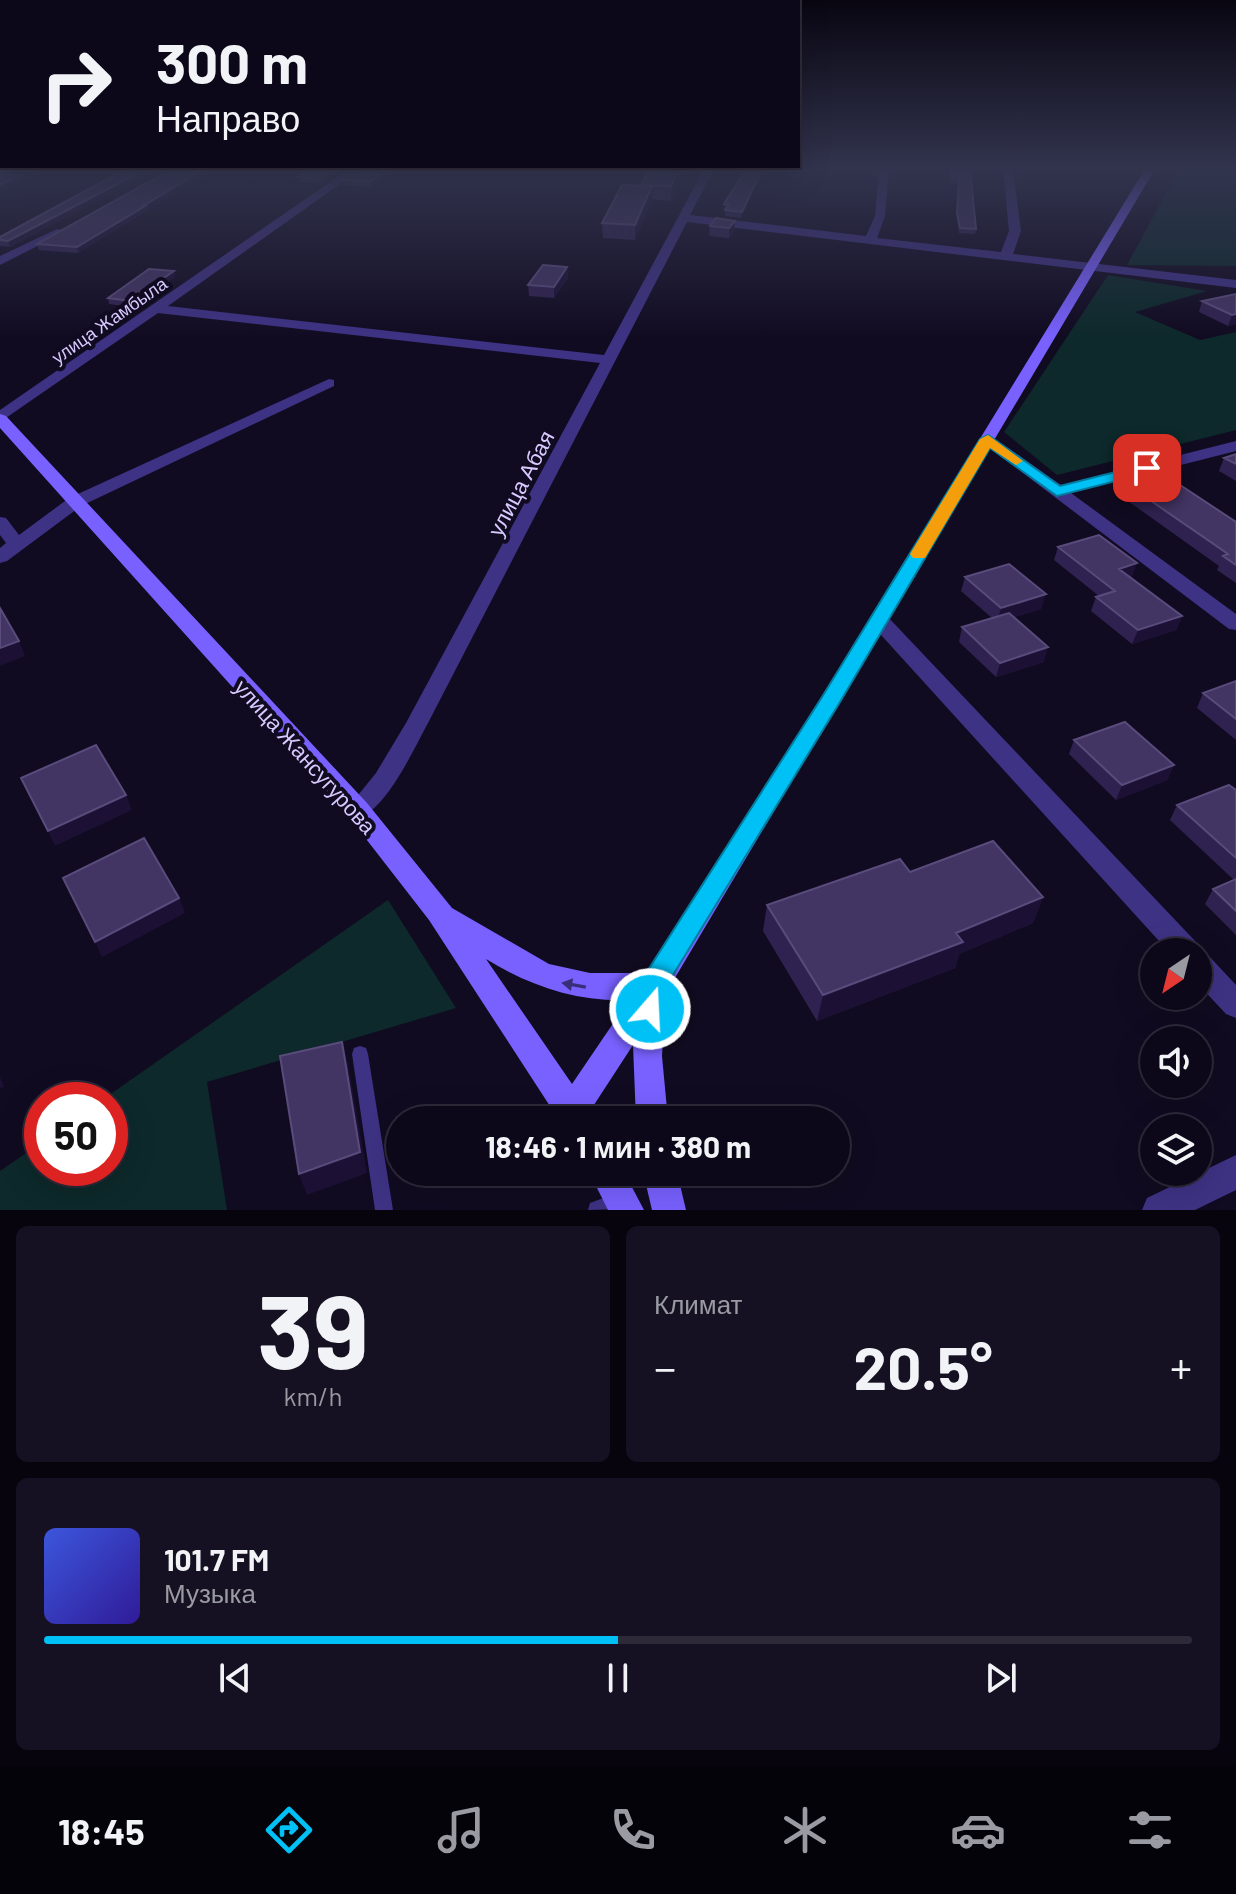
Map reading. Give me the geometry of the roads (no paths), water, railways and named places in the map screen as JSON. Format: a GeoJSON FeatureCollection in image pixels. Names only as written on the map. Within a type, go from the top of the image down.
{"type":"FeatureCollection","features":[{"type":"Feature","properties":{"kind":"main road"},"geometry":{"type":"LineString","coordinates":[[581,1106],[1116,225]]}},
{"type":"Feature","properties":{"kind":"main road","name":"улица Жансугурова"},"geometry":{"type":"LineString","coordinates":[[0,418],[358,810],[439,912],[570,1106]]}},
{"type":"Feature","properties":{"kind":"main road"},"geometry":{"type":"LineString","coordinates":[[439,912],[532,972],[566,985],[607,990],[652,986]]}},
{"type":"Feature","properties":{"kind":"main road"},"geometry":{"type":"LineString","coordinates":[[651,1106],[647,1056],[652,986]]}},
{"type":"Feature","properties":{"kind":"main road"},"geometry":{"type":"LineString","coordinates":[[663,1186],[669,1210]]}},
{"type":"Feature","properties":{"kind":"street","name":"улица Жамбыла"},"geometry":{"type":"LineString","coordinates":[[0,418],[276,225]]}},
{"type":"Feature","properties":{"kind":"street","name":"улица Абая"},"geometry":{"type":"LineString","coordinates":[[358,810],[385,779],[417,723],[680,225]]}},
{"type":"Feature","properties":{"kind":"street"},"geometry":{"type":"LineString","coordinates":[[744,225],[1236,284]]}},
{"type":"Feature","properties":{"kind":"street"},"geometry":{"type":"LineString","coordinates":[[870,241],[876,225]]}},
{"type":"Feature","properties":{"kind":"street"},"geometry":{"type":"LineString","coordinates":[[1005,258],[1014,225]]}},
{"type":"Feature","properties":{"kind":"street"},"geometry":{"type":"LineString","coordinates":[[0,261],[69,227]]}},
{"type":"Feature","properties":{"kind":"street"},"geometry":{"type":"LineString","coordinates":[[1201,281],[1236,297]]}},
{"type":"Feature","properties":{"kind":"street"},"geometry":{"type":"LineString","coordinates":[[157,309],[610,360]]}},
{"type":"Feature","properties":{"kind":"street"},"geometry":{"type":"LineString","coordinates":[[0,557],[75,502],[329,383]]}},
{"type":"Feature","properties":{"kind":"street"},"geometry":{"type":"LineString","coordinates":[[988,439],[1236,624]]}},
{"type":"Feature","properties":{"kind":"street"},"geometry":{"type":"LineString","coordinates":[[1057,491],[1236,446]]}},
{"type":"Feature","properties":{"kind":"street"},"geometry":{"type":"LineString","coordinates":[[0,522],[17,545]]}},
{"type":"Feature","properties":{"kind":"street"},"geometry":{"type":"LineString","coordinates":[[879,620],[1174,938]]}},
{"type":"Feature","properties":{"kind":"street"},"geometry":{"type":"LineString","coordinates":[[1212,979],[1236,1005]]}},
{"type":"Feature","properties":{"kind":"street"},"geometry":{"type":"LineString","coordinates":[[1159,1210],[1236,1172]]}},
{"type":"Feature","properties":{"kind":"lane"},"geometry":{"type":"LineString","coordinates":[[360,1054],[384,1210]]}}]}
